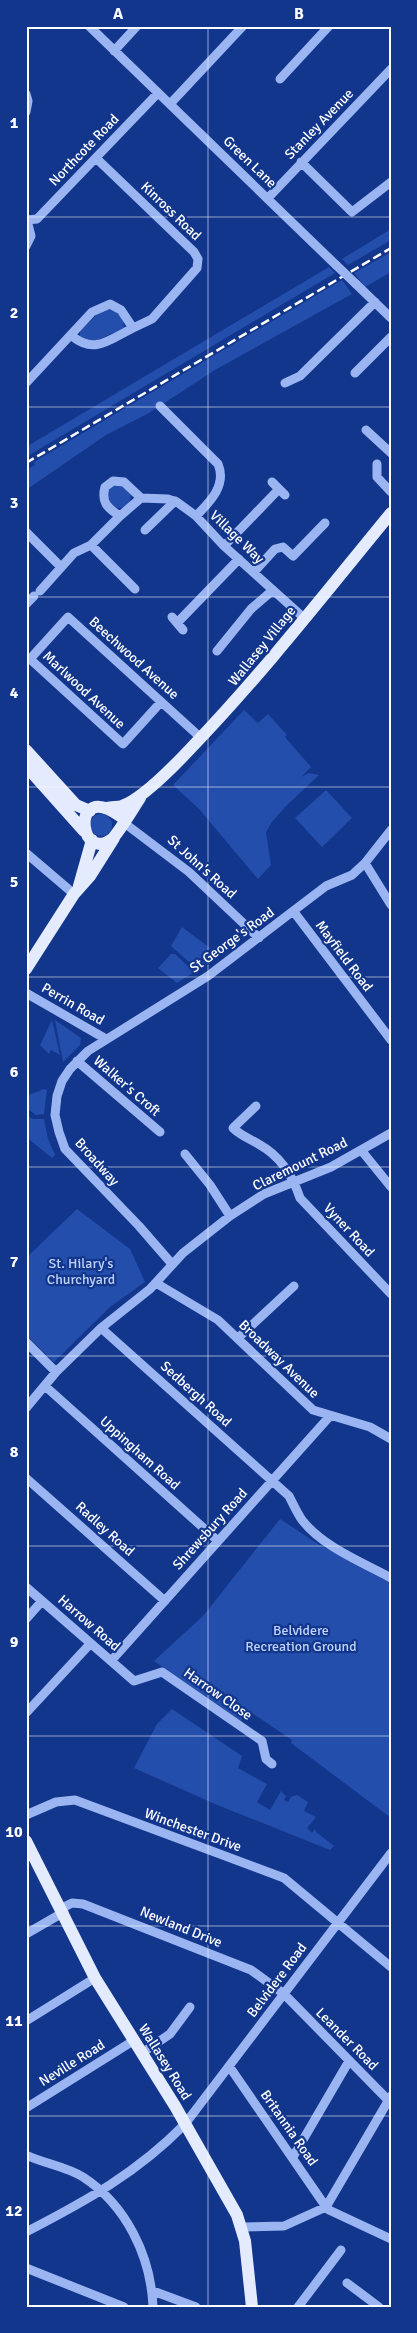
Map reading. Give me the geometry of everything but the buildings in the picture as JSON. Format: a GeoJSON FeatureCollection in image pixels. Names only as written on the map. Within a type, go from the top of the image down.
{"type":"FeatureCollection","features":[{"type":"Feature","properties":{"kind":"main road","name":"Wallasey Village"},"geometry":{"type":"LineString","coordinates":[[107,808],[122,806],[146,790],[201,738],[240,697],[391,512]]}},
{"type":"Feature","properties":{"kind":"main road"},"geometry":{"type":"LineString","coordinates":[[26,750],[76,804],[90,811]]}},
{"type":"Feature","properties":{"kind":"main road"},"geometry":{"type":"LineString","coordinates":[[26,766],[88,836],[103,843],[114,838]]}},
{"type":"Feature","properties":{"kind":"main road","name":"Wallasey Village"},"geometry":{"type":"LineString","coordinates":[[124,821],[146,790]]}},
{"type":"Feature","properties":{"kind":"main road"},"geometry":{"type":"LineString","coordinates":[[27,967],[76,890],[97,865],[124,821],[107,808],[95,808],[90,811],[84,820],[88,836],[76,890]]}},
{"type":"Feature","properties":{"kind":"main road","name":"Wallasey Road"},"geometry":{"type":"LineString","coordinates":[[26,1841],[63,1910],[96,1978],[185,2124],[242,2227],[252,2307]]}},
{"type":"Feature","properties":{"kind":"street","name":"Green Lane"},"geometry":{"type":"LineString","coordinates":[[90,26],[391,318]]}},
{"type":"Feature","properties":{"kind":"street"},"geometry":{"type":"LineString","coordinates":[[114,50],[137,26]]}},
{"type":"Feature","properties":{"kind":"street"},"geometry":{"type":"LineString","coordinates":[[170,104],[243,26]]}},
{"type":"Feature","properties":{"kind":"street"},"geometry":{"type":"LineString","coordinates":[[280,79],[329,26]]}},
{"type":"Feature","properties":{"kind":"street","name":"Stanley Avenue"},"geometry":{"type":"LineString","coordinates":[[268,198],[391,69]]}},
{"type":"Feature","properties":{"kind":"street","name":"Northcote Road"},"geometry":{"type":"LineString","coordinates":[[26,246],[31,236],[27,220],[38,219],[158,93]]}},
{"type":"Feature","properties":{"kind":"street"},"geometry":{"type":"LineString","coordinates":[[26,94],[28,100],[26,112]]}},
{"type":"Feature","properties":{"kind":"street","name":"Kinross Road"},"geometry":{"type":"LineString","coordinates":[[72,336],[83,345],[93,346],[152,319],[197,268],[198,259],[194,252],[96,158]]}},
{"type":"Feature","properties":{"kind":"street"},"geometry":{"type":"LineString","coordinates":[[301,162],[352,212],[391,182]]}},
{"type":"Feature","properties":{"kind":"street"},"geometry":{"type":"LineString","coordinates":[[285,383],[300,376],[375,302]]}},
{"type":"Feature","properties":{"kind":"street"},"geometry":{"type":"LineString","coordinates":[[26,383],[72,336],[92,312],[110,304],[121,310],[133,328]]}},
{"type":"Feature","properties":{"kind":"street"},"geometry":{"type":"LineString","coordinates":[[355,373],[391,337]]}},
{"type":"Feature","properties":{"kind":"street"},"geometry":{"type":"LineString","coordinates":[[160,406],[218,464],[221,472],[218,490],[196,516]]}},
{"type":"Feature","properties":{"kind":"street"},"geometry":{"type":"LineString","coordinates":[[366,430],[391,453]]}},
{"type":"Feature","properties":{"kind":"street"},"geometry":{"type":"LineString","coordinates":[[377,464],[377,477],[391,492]]}},
{"type":"Feature","properties":{"kind":"street"},"geometry":{"type":"LineString","coordinates":[[26,604],[74,553],[91,545],[141,498],[124,482],[113,481],[105,487],[102,496],[105,505],[120,516]]}},
{"type":"Feature","properties":{"kind":"street"},"geometry":{"type":"LineString","coordinates":[[224,546],[279,489]]}},
{"type":"Feature","properties":{"kind":"street","name":"Village Way"},"geometry":{"type":"LineString","coordinates":[[141,498],[175,501],[196,516],[224,546],[304,618]]}},
{"type":"Feature","properties":{"kind":"street"},"geometry":{"type":"LineString","coordinates":[[146,530],[175,501]]}},
{"type":"Feature","properties":{"kind":"street"},"geometry":{"type":"LineString","coordinates":[[254,572],[274,549],[283,547],[293,556],[325,523]]}},
{"type":"Feature","properties":{"kind":"street"},"geometry":{"type":"LineString","coordinates":[[26,532],[61,567]]}},
{"type":"Feature","properties":{"kind":"street"},"geometry":{"type":"LineString","coordinates":[[91,545],[135,589]]}},
{"type":"Feature","properties":{"kind":"street"},"geometry":{"type":"LineString","coordinates":[[177,623],[239,559]]}},
{"type":"Feature","properties":{"kind":"street"},"geometry":{"type":"LineString","coordinates":[[217,651],[250,608],[273,590]]}},
{"type":"Feature","properties":{"kind":"street","name":"Beechwood Avenue"},"geometry":{"type":"LineString","coordinates":[[30,659],[68,616],[201,738]]}},
{"type":"Feature","properties":{"kind":"street","name":"Marlwood Avenue"},"geometry":{"type":"LineString","coordinates":[[30,659],[122,744],[161,702]]}},
{"type":"Feature","properties":{"kind":"street","name":"St John's Road"},"geometry":{"type":"LineString","coordinates":[[124,821],[188,872],[259,938]]}},
{"type":"Feature","properties":{"kind":"street","name":"St George's Road"},"geometry":{"type":"LineString","coordinates":[[77,1061],[106,1040],[208,976],[326,886],[352,874],[364,863],[391,830]]}},
{"type":"Feature","properties":{"kind":"street"},"geometry":{"type":"LineString","coordinates":[[26,853],[76,890]]}},
{"type":"Feature","properties":{"kind":"street"},"geometry":{"type":"LineString","coordinates":[[364,863],[391,905]]}},
{"type":"Feature","properties":{"kind":"street","name":"Mayfield Road"},"geometry":{"type":"LineString","coordinates":[[294,912],[391,1040]]}},
{"type":"Feature","properties":{"kind":"street","name":"Perrin Road"},"geometry":{"type":"LineString","coordinates":[[26,993],[106,1040]]}},
{"type":"Feature","properties":{"kind":"street","name":"Walker's Croft"},"geometry":{"type":"LineString","coordinates":[[77,1061],[160,1132]]}},
{"type":"Feature","properties":{"kind":"street","name":"Broadway"},"geometry":{"type":"LineString","coordinates":[[77,1061],[66,1074],[58,1096],[55,1115],[58,1132],[65,1149],[140,1226],[172,1264]]}},
{"type":"Feature","properties":{"kind":"street","name":"Vyner Road"},"geometry":{"type":"LineString","coordinates":[[256,1106],[234,1128],[239,1134],[262,1146],[284,1166],[295,1181],[300,1198],[391,1294]]}},
{"type":"Feature","properties":{"kind":"street","name":"Claremount Road"},"geometry":{"type":"LineString","coordinates":[[26,1408],[56,1372],[101,1328],[156,1283],[172,1264],[230,1216],[264,1194],[331,1167],[391,1133]]}},
{"type":"Feature","properties":{"kind":"street"},"geometry":{"type":"LineString","coordinates":[[361,1150],[391,1187]]}},
{"type":"Feature","properties":{"kind":"street"},"geometry":{"type":"LineString","coordinates":[[185,1154],[210,1185],[230,1216]]}},
{"type":"Feature","properties":{"kind":"street","name":"Broadway Avenue"},"geometry":{"type":"LineString","coordinates":[[156,1283],[218,1320],[312,1410],[370,1427],[391,1440]]}},
{"type":"Feature","properties":{"kind":"street"},"geometry":{"type":"LineString","coordinates":[[238,1338],[294,1286]]}},
{"type":"Feature","properties":{"kind":"street","name":"Sedbergh Road"},"geometry":{"type":"LineString","coordinates":[[101,1328],[289,1496],[302,1519],[311,1530],[326,1542],[391,1578]]}},
{"type":"Feature","properties":{"kind":"street"},"geometry":{"type":"LineString","coordinates":[[26,1342],[56,1372]]}},
{"type":"Feature","properties":{"kind":"street","name":"Uppingham Road"},"geometry":{"type":"LineString","coordinates":[[45,1386],[218,1541]]}},
{"type":"Feature","properties":{"kind":"street","name":"Shrewsbury Road"},"geometry":{"type":"LineString","coordinates":[[111,1661],[330,1416]]}},
{"type":"Feature","properties":{"kind":"street","name":"Radley Road"},"geometry":{"type":"LineString","coordinates":[[26,1478],[165,1601]]}},
{"type":"Feature","properties":{"kind":"street","name":"Harrow Road"},"geometry":{"type":"LineString","coordinates":[[26,1587],[134,1681]]}},
{"type":"Feature","properties":{"kind":"street"},"geometry":{"type":"LineString","coordinates":[[26,1619],[42,1601]]}},
{"type":"Feature","properties":{"kind":"street"},"geometry":{"type":"LineString","coordinates":[[26,1713],[90,1644]]}},
{"type":"Feature","properties":{"kind":"street","name":"Harrow Close"},"geometry":{"type":"LineString","coordinates":[[134,1681],[162,1672],[262,1742],[266,1759],[272,1764]]}},
{"type":"Feature","properties":{"kind":"street","name":"Winchester Drive"},"geometry":{"type":"LineString","coordinates":[[26,1815],[56,1802],[75,1800],[284,1878],[391,1967]]}},
{"type":"Feature","properties":{"kind":"street","name":"Belvidere Road"},"geometry":{"type":"LineString","coordinates":[[26,2232],[102,2192],[144,2161],[185,2124],[391,1854]]}},
{"type":"Feature","properties":{"kind":"street","name":"Newland Drive"},"geometry":{"type":"LineString","coordinates":[[63,1910],[72,1903],[83,1904],[102,1910],[251,1970],[284,1994]]}},
{"type":"Feature","properties":{"kind":"street"},"geometry":{"type":"LineString","coordinates":[[26,1934],[63,1910]]}},
{"type":"Feature","properties":{"kind":"street"},"geometry":{"type":"LineString","coordinates":[[26,2021],[96,1978]]}},
{"type":"Feature","properties":{"kind":"street","name":"Leander Road"},"geometry":{"type":"LineString","coordinates":[[284,1994],[390,2100]]}},
{"type":"Feature","properties":{"kind":"street"},"geometry":{"type":"LineString","coordinates":[[142,2053],[170,2034],[190,2007]]}},
{"type":"Feature","properties":{"kind":"street","name":"Neville Road"},"geometry":{"type":"LineString","coordinates":[[26,2108],[133,2041]]}},
{"type":"Feature","properties":{"kind":"street"},"geometry":{"type":"LineString","coordinates":[[293,2157],[350,2061]]}},
{"type":"Feature","properties":{"kind":"street","name":"Britannia Road"},"geometry":{"type":"LineString","coordinates":[[229,2066],[326,2207]]}},
{"type":"Feature","properties":{"kind":"street"},"geometry":{"type":"LineString","coordinates":[[242,2227],[284,2226],[326,2207],[390,2100]]}},
{"type":"Feature","properties":{"kind":"street"},"geometry":{"type":"LineString","coordinates":[[26,2155],[68,2169],[83,2178],[102,2192],[126,2220],[138,2242],[149,2272],[154,2307]]}},
{"type":"Feature","properties":{"kind":"street"},"geometry":{"type":"LineString","coordinates":[[326,2207],[391,2239]]}},
{"type":"Feature","properties":{"kind":"street"},"geometry":{"type":"LineString","coordinates":[[302,2306],[341,2250]]}},
{"type":"Feature","properties":{"kind":"street"},"geometry":{"type":"LineString","coordinates":[[26,2268],[124,2307]]}},
{"type":"Feature","properties":{"kind":"street"},"geometry":{"type":"LineString","coordinates":[[348,2283],[379,2307]]}},
{"type":"Feature","properties":{"kind":"street"},"geometry":{"type":"LineString","coordinates":[[152,2291],[196,2307]]}},
{"type":"Feature","properties":{"kind":"green space"},"geometry":{"type":"Polygon","coordinates":[[[391,229],[391,240],[348,265],[342,259],[391,229]]]}},
{"type":"Feature","properties":{"kind":"green space"},"geometry":{"type":"Polygon","coordinates":[[[391,252],[391,272],[365,287],[354,273],[391,252]]]}},
{"type":"Feature","properties":{"kind":"green space"},"geometry":{"type":"Polygon","coordinates":[[[329,267],[335,273],[26,457],[26,447],[329,267]]]}},
{"type":"Feature","properties":{"kind":"green space"},"geometry":{"type":"Polygon","coordinates":[[[342,280],[352,294],[215,370],[149,413],[106,435],[26,490],[26,470],[35,465],[34,462],[342,280]]]}},
{"type":"Feature","properties":{"kind":"green space"},"geometry":{"type":"Polygon","coordinates":[[[112,308],[123,319],[124,328],[91,343],[80,338],[80,331],[102,310],[112,308]]]}},
{"type":"Feature","properties":{"kind":"green space"},"geometry":{"type":"Polygon","coordinates":[[[119,484],[127,488],[131,496],[127,504],[119,508],[111,504],[107,496],[111,488],[119,484]]]}},
{"type":"Feature","properties":{"kind":"green space"},"geometry":{"type":"Polygon","coordinates":[[[244,710],[258,723],[268,714],[287,735],[285,737],[311,767],[301,777],[309,773],[319,775],[286,806],[266,832],[271,865],[258,879],[199,809],[173,785],[244,710]]]}},
{"type":"Feature","properties":{"kind":"green space"},"geometry":{"type":"Polygon","coordinates":[[[326,790],[352,818],[322,847],[295,818],[326,790]]]}},
{"type":"Feature","properties":{"kind":"green space"},"geometry":{"type":"Polygon","coordinates":[[[101,814],[109,817],[112,825],[109,833],[101,836],[93,833],[90,825],[93,817],[101,814]]]}},
{"type":"Feature","properties":{"kind":"green space"},"geometry":{"type":"Polygon","coordinates":[[[182,927],[210,948],[204,952],[212,959],[198,970],[171,946],[182,927]]]}},
{"type":"Feature","properties":{"kind":"green space"},"geometry":{"type":"Polygon","coordinates":[[[171,954],[175,954],[194,972],[177,983],[158,968],[171,954]]]}},
{"type":"Feature","properties":{"kind":"green space"},"geometry":{"type":"Polygon","coordinates":[[[52,1020],[60,1055],[51,1050],[49,1054],[40,1045],[52,1020]]]}},
{"type":"Feature","properties":{"kind":"green space"},"geometry":{"type":"Polygon","coordinates":[[[55,1020],[81,1038],[80,1045],[63,1062],[55,1020]]]}},
{"type":"Feature","properties":{"kind":"green space"},"geometry":{"type":"Polygon","coordinates":[[[44,1089],[47,1090],[44,1114],[36,1115],[26,1108],[26,1096],[44,1089]]]}},
{"type":"Feature","properties":{"kind":"green space"},"geometry":{"type":"Polygon","coordinates":[[[26,1115],[33,1119],[44,1119],[48,1139],[55,1155],[52,1158],[26,1137],[26,1115]]]}},
{"type":"Feature","properties":{"kind":"green space","name":"St. Hilary's Churchyard"},"geometry":{"type":"Polygon","coordinates":[[[77,1209],[130,1249],[145,1282],[110,1307],[54,1362],[26,1335],[26,1258],[77,1209]]]}},
{"type":"Feature","properties":{"kind":"green space","name":"Belvidere Recreation Ground"},"geometry":{"type":"Polygon","coordinates":[[[280,1519],[321,1546],[391,1582],[391,1818],[291,1743],[292,1740],[249,1711],[241,1721],[154,1661],[203,1616],[280,1519]]]}},
{"type":"Feature","properties":{"kind":"green space"},"geometry":{"type":"Polygon","coordinates":[[[172,1709],[242,1756],[238,1768],[267,1784],[257,1802],[270,1810],[281,1791],[286,1796],[284,1800],[288,1802],[291,1797],[297,1795],[308,1802],[304,1811],[316,1817],[307,1828],[312,1833],[315,1829],[316,1832],[334,1846],[330,1850],[215,1804],[134,1768],[157,1724],[172,1709]]]}},
{"type":"Feature","properties":{"kind":"railway"},"geometry":{"type":"LineString","coordinates":[[26,463],[391,248]]}}]}
